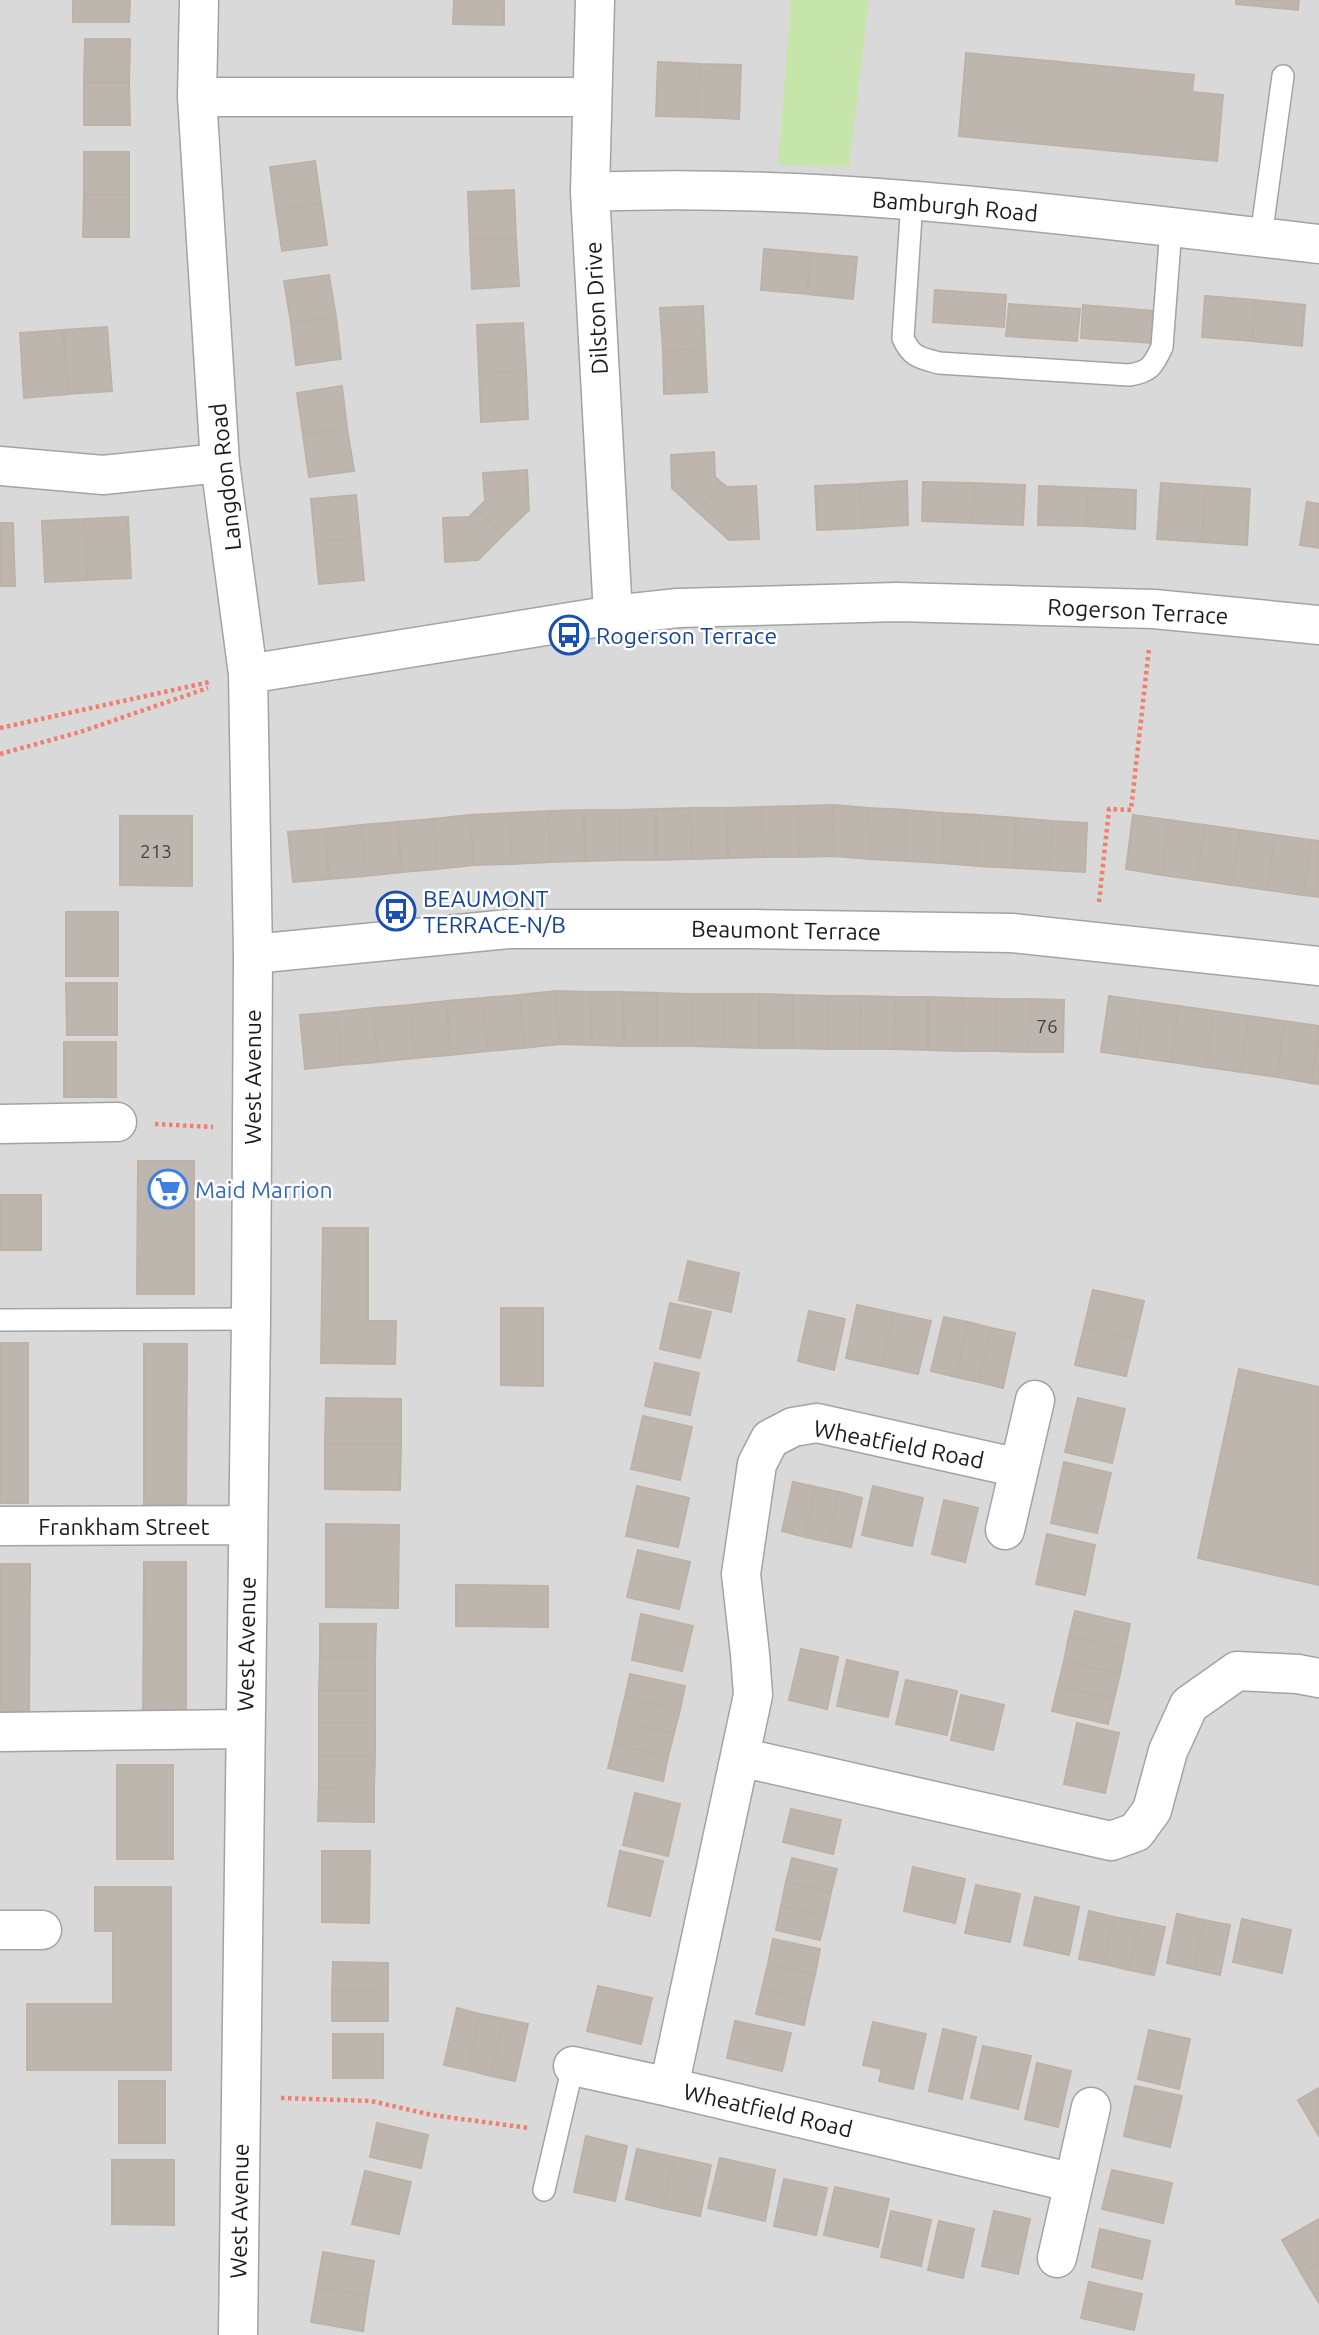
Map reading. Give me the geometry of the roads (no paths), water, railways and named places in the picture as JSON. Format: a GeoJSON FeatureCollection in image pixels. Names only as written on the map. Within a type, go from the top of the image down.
{"type":"FeatureCollection","features":[{"type":"Feature","properties":{"kind":"street","name":"Langdon Road"},"geometry":{"type":"LineString","coordinates":[[200,0],[197,97],[220,463],[248,674],[253,954]]}},
{"type":"Feature","properties":{"kind":"street","name":"Dilston Drive"},"geometry":{"type":"LineString","coordinates":[[595,0],[590,192],[613,615]]}},
{"type":"Feature","properties":{"kind":"street"},"geometry":{"type":"LineString","coordinates":[[197,97],[592,97]]}},
{"type":"Feature","properties":{"kind":"street","name":"Bamburgh Road"},"geometry":{"type":"LineString","coordinates":[[590,192],[673,190],[912,200],[1319,244]]}},
{"type":"Feature","properties":{"kind":"street"},"geometry":{"type":"LineString","coordinates":[[0,466],[103,475],[220,463]]}},
{"type":"Feature","properties":{"kind":"street","name":"Rogerson Terrace"},"geometry":{"type":"LineString","coordinates":[[248,674],[613,615],[678,608],[897,601],[1154,609],[1319,625]]}},
{"type":"Feature","properties":{"kind":"street","name":"Beaumont Terrace"},"geometry":{"type":"LineString","coordinates":[[253,954],[509,929],[753,929],[1012,933],[1319,966]]}},
{"type":"Feature","properties":{"kind":"street","name":"West Avenue"},"geometry":{"type":"LineString","coordinates":[[238,2335],[253,954]]}},
{"type":"Feature","properties":{"kind":"street"},"geometry":{"type":"LineString","coordinates":[[0,1124],[117,1122]]}},
{"type":"Feature","properties":{"kind":"street"},"geometry":{"type":"LineString","coordinates":[[1005,1530],[1035,1400]]}},
{"type":"Feature","properties":{"kind":"street","name":"Wheatfield Road"},"geometry":{"type":"LineString","coordinates":[[1019,1468],[817,1423],[793,1427],[769,1439],[757,1464],[741,1574],[752,1695],[669,2087],[1074,2183]]}},
{"type":"Feature","properties":{"kind":"street","name":"Frankham Street"},"geometry":{"type":"LineString","coordinates":[[0,1526],[248,1525]]}},
{"type":"Feature","properties":{"kind":"street"},"geometry":{"type":"LineString","coordinates":[[740,1756],[1111,1841],[1136,1832],[1152,1810],[1168,1751],[1189,1705],[1237,1671],[1298,1674],[1319,1678]]}},
{"type":"Feature","properties":{"kind":"street"},"geometry":{"type":"LineString","coordinates":[[0,1732],[245,1729]]}},
{"type":"Feature","properties":{"kind":"street"},"geometry":{"type":"LineString","coordinates":[[0,1930],[42,1930]]}},
{"type":"Feature","properties":{"kind":"street"},"geometry":{"type":"LineString","coordinates":[[573,2066],[669,2087]]}},
{"type":"Feature","properties":{"kind":"street"},"geometry":{"type":"LineString","coordinates":[[1057,2258],[1091,2106]]}},
{"type":"Feature","properties":{"kind":"lane"},"geometry":{"type":"LineString","coordinates":[[1261,237],[1283,76]]}},
{"type":"Feature","properties":{"kind":"lane"},"geometry":{"type":"LineString","coordinates":[[912,200],[903,338],[908,350],[919,358],[939,363],[1129,375],[1145,373],[1155,363],[1163,347],[1171,228]]}},
{"type":"Feature","properties":{"kind":"lane"},"geometry":{"type":"LineString","coordinates":[[0,1320],[251,1319]]}},
{"type":"Feature","properties":{"kind":"lane"},"geometry":{"type":"LineString","coordinates":[[544,2190],[573,2066]]}},
{"type":"Feature","properties":{"kind":"place","name":"Rogerson Terrace"},"geometry":{"type":"Point","coordinates":[569,635]}},
{"type":"Feature","properties":{"kind":"place","name":"BEAUMONT TERRACE-N/B"},"geometry":{"type":"Point","coordinates":[396,911]}},
{"type":"Feature","properties":{"kind":"place","name":"Maid Marrion"},"geometry":{"type":"Point","coordinates":[168,1189]}}]}
